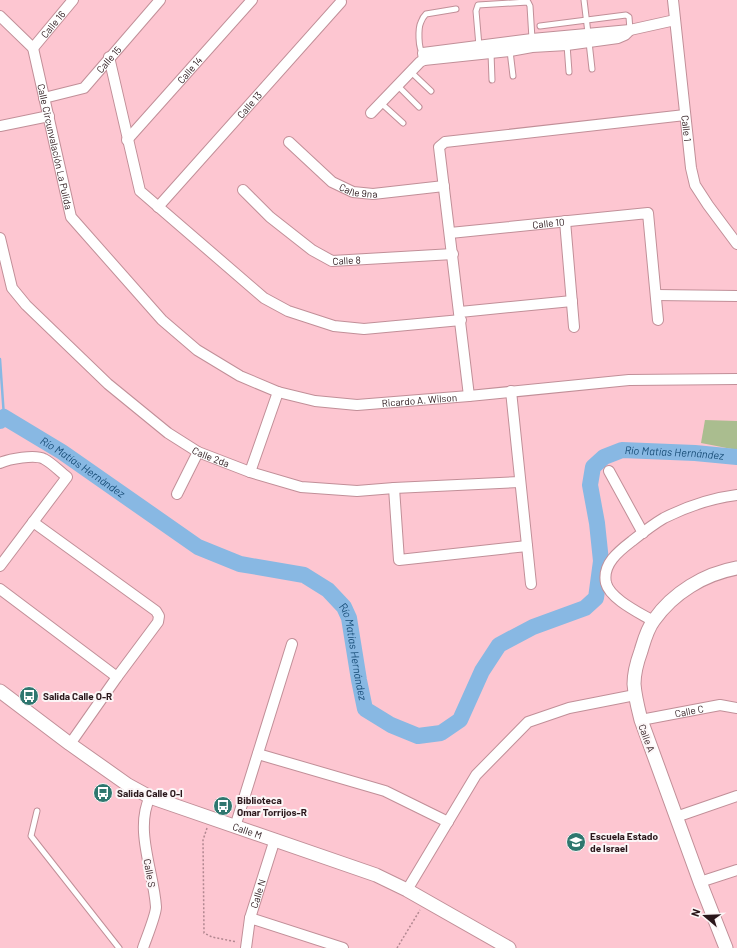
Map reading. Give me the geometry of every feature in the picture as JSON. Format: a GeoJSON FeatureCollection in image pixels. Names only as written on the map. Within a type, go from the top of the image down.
{"type":"FeatureCollection","features":[{"type":"Feature","properties":{"kind":"street","name":"Calle 16"},"geometry":{"type":"LineString","coordinates":[[33,48],[74,0]]}},
{"type":"Feature","properties":{"kind":"street","name":"Calle 15"},"geometry":{"type":"LineString","coordinates":[[44,98],[84,88],[109,57],[160,0]]}},
{"type":"Feature","properties":{"kind":"street","name":"Calle 14"},"geometry":{"type":"LineString","coordinates":[[127,140],[252,0]]}},
{"type":"Feature","properties":{"kind":"street","name":"Calle 1"},"geometry":{"type":"LineString","coordinates":[[673,0],[691,168],[695,185],[737,244]]}},
{"type":"Feature","properties":{"kind":"street","name":"Calle 13"},"geometry":{"type":"LineString","coordinates":[[158,207],[341,2]]}},
{"type":"Feature","properties":{"kind":"street"},"geometry":{"type":"LineString","coordinates":[[0,16],[33,48]]}},
{"type":"Feature","properties":{"kind":"street"},"geometry":{"type":"LineString","coordinates":[[423,56],[478,46],[588,38],[675,20]]}},
{"type":"Feature","properties":{"kind":"street"},"geometry":{"type":"LineString","coordinates":[[423,56],[491,54],[510,51],[532,43]]}},
{"type":"Feature","properties":{"kind":"street","name":"Calle Circunvalación La Pulida"},"geometry":{"type":"LineString","coordinates":[[33,48],[71,217],[136,291]]}},
{"type":"Feature","properties":{"kind":"street"},"geometry":{"type":"LineString","coordinates":[[371,113],[411,72],[423,56]]}},
{"type":"Feature","properties":{"kind":"street"},"geometry":{"type":"LineString","coordinates":[[109,57],[127,140],[140,190],[264,298],[288,311],[334,326],[364,329],[572,301]]}},
{"type":"Feature","properties":{"kind":"street"},"geometry":{"type":"LineString","coordinates":[[0,126],[48,116]]}},
{"type":"Feature","properties":{"kind":"street"},"geometry":{"type":"LineString","coordinates":[[469,396],[439,147],[444,142],[685,116]]}},
{"type":"Feature","properties":{"kind":"street","name":"Calle 9na"},"geometry":{"type":"LineString","coordinates":[[289,142],[332,182],[353,192],[373,194],[444,186]]}},
{"type":"Feature","properties":{"kind":"street","name":"Calle 8"},"geometry":{"type":"LineString","coordinates":[[242,190],[270,217],[312,250],[332,261],[453,254]]}},
{"type":"Feature","properties":{"kind":"street","name":"Calle 10"},"geometry":{"type":"LineString","coordinates":[[450,233],[648,213],[656,295]]}},
{"type":"Feature","properties":{"kind":"street"},"geometry":{"type":"LineString","coordinates":[[565,221],[574,327]]}},
{"type":"Feature","properties":{"kind":"street","name":"Calle 2da"},"geometry":{"type":"LineString","coordinates":[[0,238],[12,288],[26,305],[108,384],[168,433],[198,452],[250,472],[301,487],[356,490],[520,482]]}},
{"type":"Feature","properties":{"kind":"street","name":"Ricardo A. Wilson"},"geometry":{"type":"LineString","coordinates":[[136,291],[162,320],[197,350],[240,376],[278,392],[315,401],[358,405],[469,396],[629,380],[737,379]]}},
{"type":"Feature","properties":{"kind":"street"},"geometry":{"type":"LineString","coordinates":[[658,320],[656,295],[737,296]]}},
{"type":"Feature","properties":{"kind":"street"},"geometry":{"type":"LineString","coordinates":[[512,391],[531,584]]}},
{"type":"Feature","properties":{"kind":"street"},"geometry":{"type":"LineString","coordinates":[[250,472],[278,392]]}},
{"type":"Feature","properties":{"kind":"street"},"geometry":{"type":"LineString","coordinates":[[176,494],[198,452]]}},
{"type":"Feature","properties":{"kind":"street"},"geometry":{"type":"LineString","coordinates":[[0,463],[6,460],[33,457],[43,458],[67,477],[0,566]]}},
{"type":"Feature","properties":{"kind":"street"},"geometry":{"type":"LineString","coordinates":[[609,471],[643,533]]}},
{"type":"Feature","properties":{"kind":"street"},"geometry":{"type":"LineString","coordinates":[[394,488],[399,560],[527,546]]}},
{"type":"Feature","properties":{"kind":"street"},"geometry":{"type":"LineString","coordinates":[[653,621],[623,603],[611,592],[606,583],[606,569],[612,559],[643,533],[664,519],[686,509],[737,495]]}},
{"type":"Feature","properties":{"kind":"street"},"geometry":{"type":"LineString","coordinates":[[33,522],[156,611],[158,616],[158,622],[70,744]]}},
{"type":"Feature","properties":{"kind":"street","name":"Calle A"},"geometry":{"type":"LineString","coordinates":[[726,948],[700,882],[641,720],[635,695],[634,683],[636,668],[644,639],[653,621],[672,600],[688,587],[702,579],[737,568]]}},
{"type":"Feature","properties":{"kind":"street"},"geometry":{"type":"LineString","coordinates":[[0,589],[117,677]]}},
{"type":"Feature","properties":{"kind":"street"},"geometry":{"type":"LineString","coordinates":[[235,827],[292,644]]}},
{"type":"Feature","properties":{"kind":"street","name":"Calle M"},"geometry":{"type":"LineString","coordinates":[[0,691],[70,744],[128,785],[150,797],[210,819],[275,839],[376,875],[407,890],[509,948]]}},
{"type":"Feature","properties":{"kind":"street"},"geometry":{"type":"LineString","coordinates":[[407,890],[476,775],[528,722],[569,708],[635,695]]}},
{"type":"Feature","properties":{"kind":"street","name":"Calle C"},"geometry":{"type":"LineString","coordinates":[[641,720],[720,705],[737,708]]}},
{"type":"Feature","properties":{"kind":"street"},"geometry":{"type":"LineString","coordinates":[[258,754],[385,791],[448,822]]}},
{"type":"Feature","properties":{"kind":"street"},"geometry":{"type":"LineString","coordinates":[[676,817],[737,796]]}},
{"type":"Feature","properties":{"kind":"street","name":"Calle S"},"geometry":{"type":"LineString","coordinates":[[143,948],[156,908],[147,860],[144,816],[150,797]]}},
{"type":"Feature","properties":{"kind":"street","name":"Calle N"},"geometry":{"type":"LineString","coordinates":[[246,946],[250,918],[275,839]]}},
{"type":"Feature","properties":{"kind":"street"},"geometry":{"type":"LineString","coordinates":[[700,882],[737,870]]}},
{"type":"Feature","properties":{"kind":"street"},"geometry":{"type":"LineString","coordinates":[[250,918],[343,948]]}},
{"type":"Feature","properties":{"kind":"lane"},"geometry":{"type":"LineString","coordinates":[[584,0],[592,69]]}},
{"type":"Feature","properties":{"kind":"lane"},"geometry":{"type":"LineString","coordinates":[[478,46],[476,11],[478,5],[528,2],[530,6],[532,43]]}},
{"type":"Feature","properties":{"kind":"lane"},"geometry":{"type":"LineString","coordinates":[[423,56],[420,48],[420,24],[423,18],[426,14],[456,9]]}},
{"type":"Feature","properties":{"kind":"lane"},"geometry":{"type":"LineString","coordinates":[[540,26],[628,15],[630,30]]}},
{"type":"Feature","properties":{"kind":"lane"},"geometry":{"type":"LineString","coordinates":[[566,40],[569,72]]}},
{"type":"Feature","properties":{"kind":"lane"},"geometry":{"type":"LineString","coordinates":[[510,51],[513,76]]}},
{"type":"Feature","properties":{"kind":"lane"},"geometry":{"type":"LineString","coordinates":[[491,54],[492,80]]}},
{"type":"Feature","properties":{"kind":"lane"},"geometry":{"type":"LineString","coordinates":[[411,72],[431,91]]}},
{"type":"Feature","properties":{"kind":"lane"},"geometry":{"type":"LineString","coordinates":[[398,86],[420,107]]}},
{"type":"Feature","properties":{"kind":"lane"},"geometry":{"type":"LineString","coordinates":[[381,103],[403,123]]}},
{"type":"Feature","properties":{"kind":"lane"},"geometry":{"type":"LineString","coordinates":[[37,811],[31,836],[119,948]]}},
{"type":"Feature","properties":{"kind":"path"},"geometry":{"type":"LineString","coordinates":[[210,819],[203,840],[204,933],[212,937],[227,939],[246,946]]}},
{"type":"Feature","properties":{"kind":"path"},"geometry":{"type":"LineString","coordinates":[[397,948],[420,910]]}},
{"type":"Feature","properties":{"kind":"green space"},"geometry":{"type":"Polygon","coordinates":[[[705,420],[737,421],[737,450],[701,443],[705,420]]]}},
{"type":"Feature","properties":{"kind":"waterway"},"geometry":{"type":"LineString","coordinates":[[0,359],[4,417]]}},
{"type":"Feature","properties":{"kind":"waterway","name":"Río Matías Hernández"},"geometry":{"type":"LineString","coordinates":[[0,421],[4,417],[62,452],[198,547],[240,564],[304,575],[328,590],[344,607],[349,618],[365,709],[391,725],[418,736],[441,733],[460,720],[482,671],[499,645],[533,627],[585,608],[596,598],[601,561],[597,523],[590,485],[593,467],[604,457],[622,450],[695,453],[737,457]]}},
{"type":"Feature","properties":{"kind":"place","name":"Salida Calle O-R"},"geometry":{"type":"Point","coordinates":[29,696]}},
{"type":"Feature","properties":{"kind":"place","name":"Salida Calle O-I"},"geometry":{"type":"Point","coordinates":[103,793]}},
{"type":"Feature","properties":{"kind":"place","name":"Biblioteca Omar Torrijos-R"},"geometry":{"type":"Point","coordinates":[223,806]}},
{"type":"Feature","properties":{"kind":"place","name":"Escuela Estado de Israel"},"geometry":{"type":"Point","coordinates":[576,842]}}]}
